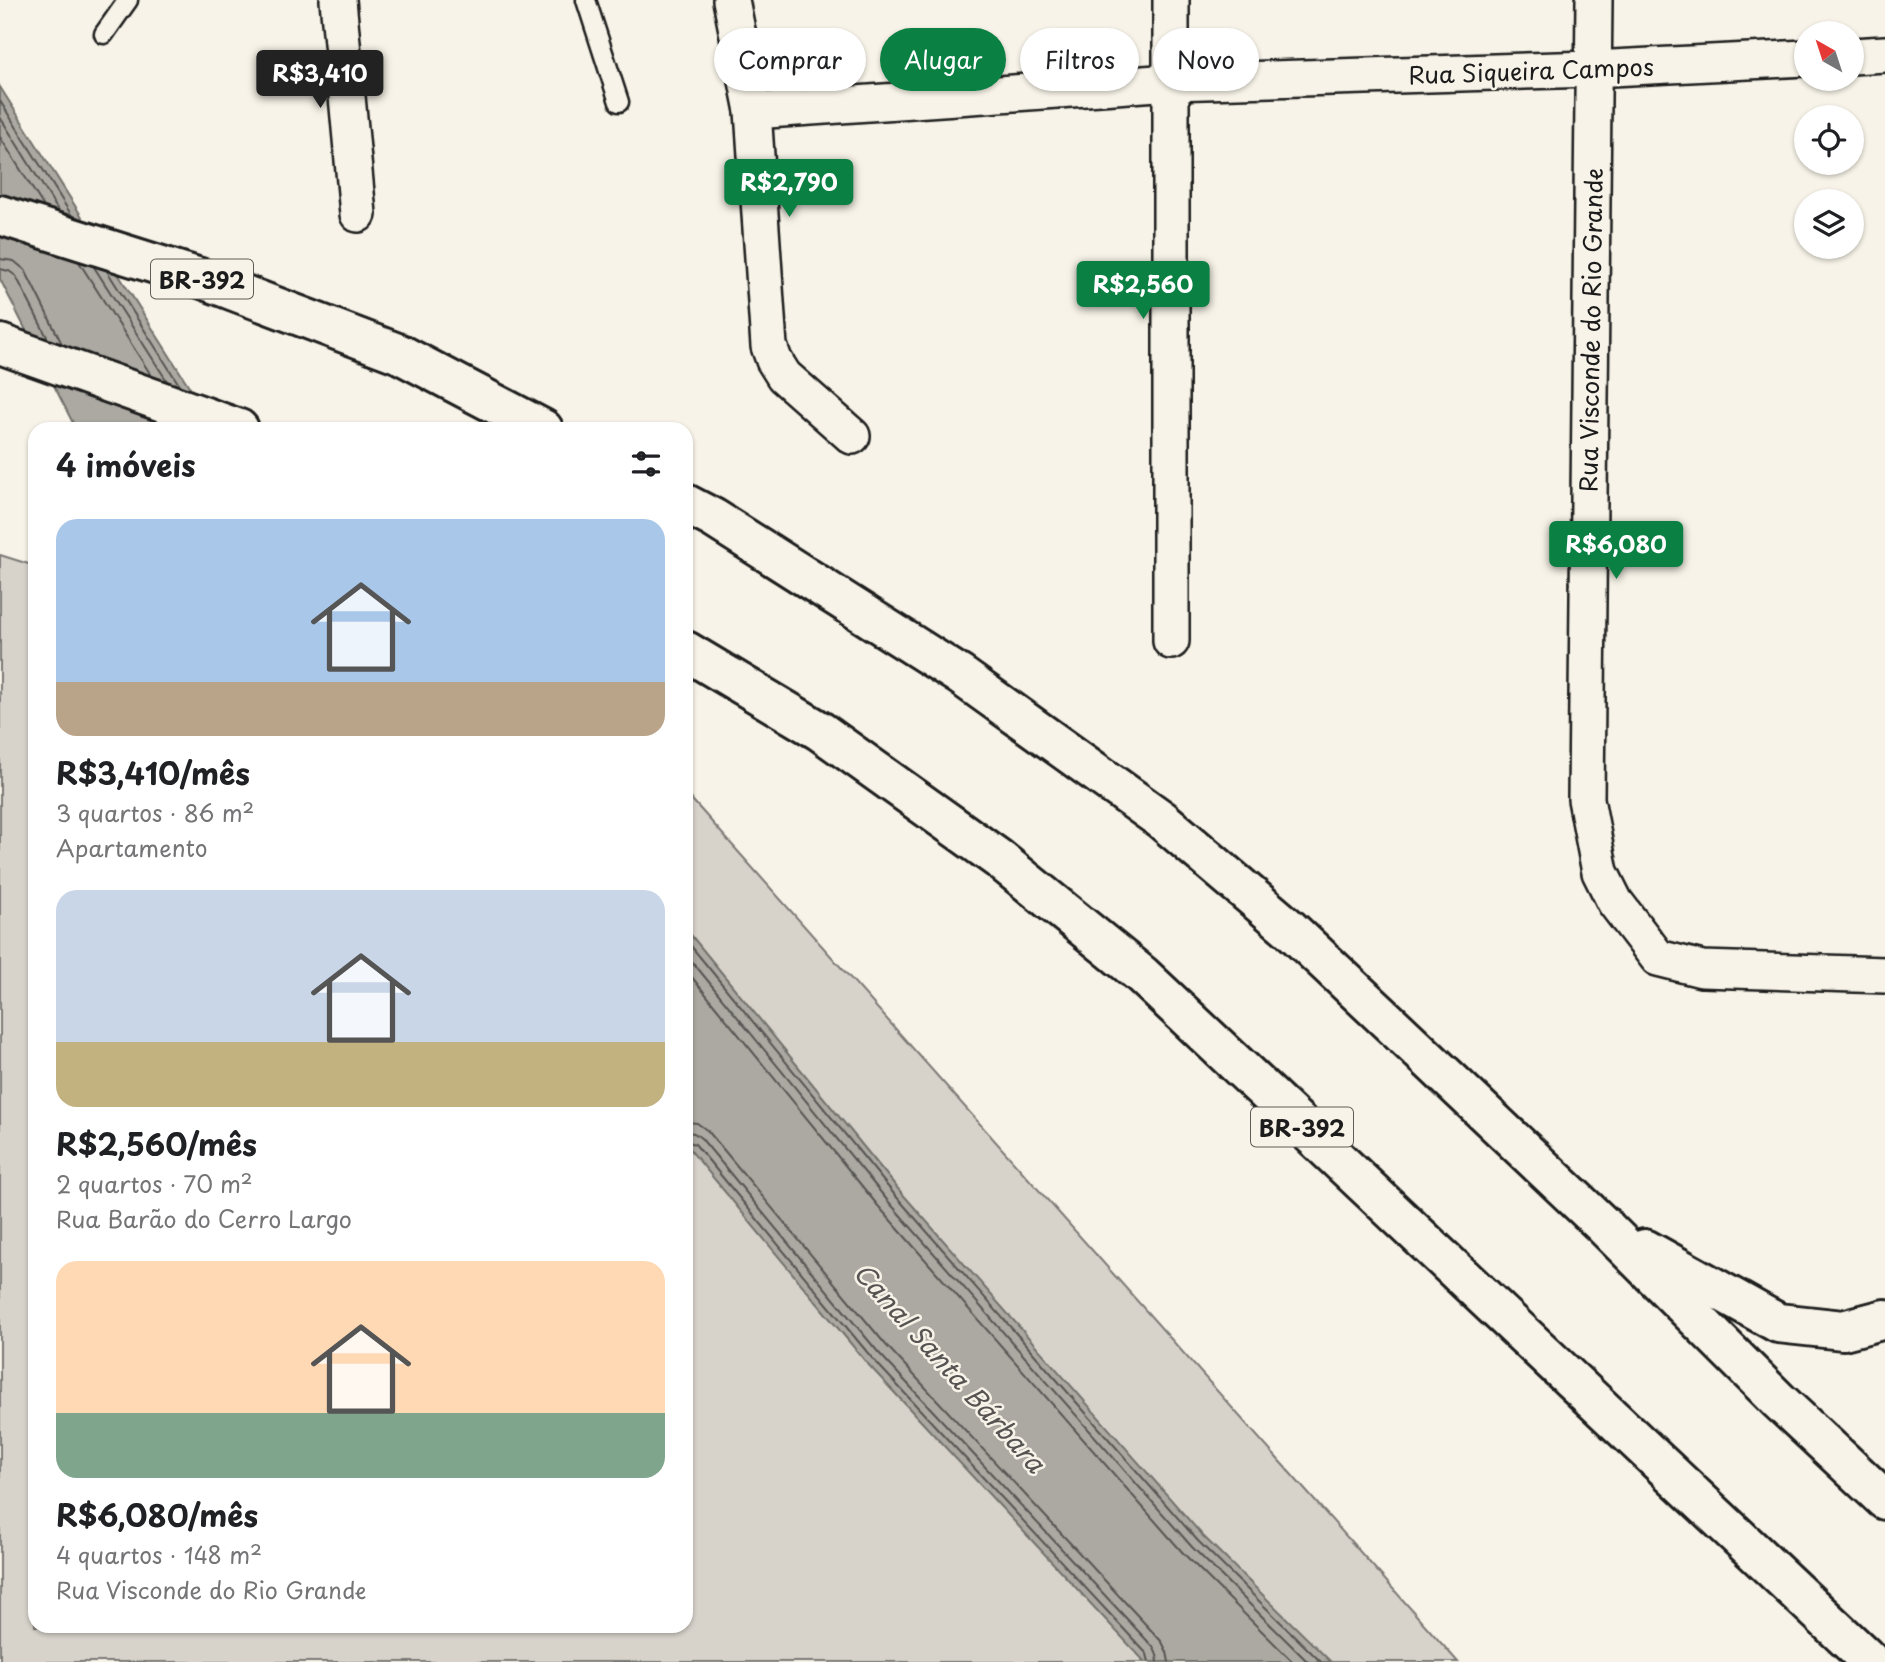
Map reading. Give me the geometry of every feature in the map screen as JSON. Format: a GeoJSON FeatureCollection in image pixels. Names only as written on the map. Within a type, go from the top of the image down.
{"type":"FeatureCollection","features":[{"type":"Feature","properties":{"kind":"highway","name":"BR-392"},"geometry":{"type":"LineString","coordinates":[[0,215],[200,278],[400,354],[530,422]]}},
{"type":"Feature","properties":{"kind":"highway"},"geometry":{"type":"LineString","coordinates":[[0,344],[219,422]]}},
{"type":"Feature","properties":{"kind":"highway"},"geometry":{"type":"LineString","coordinates":[[693,508],[960,675],[1161,820],[1290,929],[1604,1226],[1779,1401],[1885,1500]]}},
{"type":"Feature","properties":{"kind":"highway","name":"BR-392"},"geometry":{"type":"LineString","coordinates":[[693,656],[820,731],[999,859],[1142,975],[1871,1662]]}},
{"type":"Feature","properties":{"kind":"highway"},"geometry":{"type":"LineString","coordinates":[[1604,1226],[1778,1323],[1843,1329],[1885,1319]]}},
{"type":"Feature","properties":{"kind":"street"},"geometry":{"type":"LineString","coordinates":[[338,0],[358,214]]}},
{"type":"Feature","properties":{"kind":"street"},"geometry":{"type":"LineString","coordinates":[[731,0],[753,111],[769,346],[784,376],[852,436]]}},
{"type":"Feature","properties":{"kind":"street"},"geometry":{"type":"LineString","coordinates":[[1171,0],[1171,28]]}},
{"type":"Feature","properties":{"kind":"street","name":"Rua Visconde do Rio Grande"},"geometry":{"type":"LineString","coordinates":[[1594,0],[1586,799],[1600,872],[1615,902],[1658,958],[1702,969],[1885,975]]}},
{"type":"Feature","properties":{"kind":"street"},"geometry":{"type":"LineString","coordinates":[[1864,55],[1885,54]]}},
{"type":"Feature","properties":{"kind":"street","name":"Rua Siqueira Campos"},"geometry":{"type":"LineString","coordinates":[[1259,79],[1592,69],[1794,59]]}},
{"type":"Feature","properties":{"kind":"street","name":"Rua Siqueira Campos"},"geometry":{"type":"LineString","coordinates":[[753,111],[1153,83]]}},
{"type":"Feature","properties":{"kind":"street"},"geometry":{"type":"LineString","coordinates":[[1171,641],[1172,91]]}},
{"type":"Feature","properties":{"kind":"lane"},"geometry":{"type":"LineString","coordinates":[[104,34],[128,0]]}},
{"type":"Feature","properties":{"kind":"lane"},"geometry":{"type":"LineString","coordinates":[[586,0],[619,102]]}},
{"type":"Feature","properties":{"kind":"shaded area"},"geometry":{"type":"Polygon","coordinates":[[[0,555],[28,564],[28,1633],[693,1633],[693,801],[1458,1662],[0,1662],[0,555]]]}},
{"type":"Feature","properties":{"kind":"water"},"geometry":{"type":"Polygon","coordinates":[[[0,87],[212,422],[72,422],[0,279],[0,87]]]}},
{"type":"Feature","properties":{"kind":"water","name":"Canal Santa Bárbara"},"geometry":{"type":"Polygon","coordinates":[[[693,938],[899,1190],[1203,1536],[1331,1662],[1145,1662],[866,1362],[693,1153],[693,938]]]}}]}
